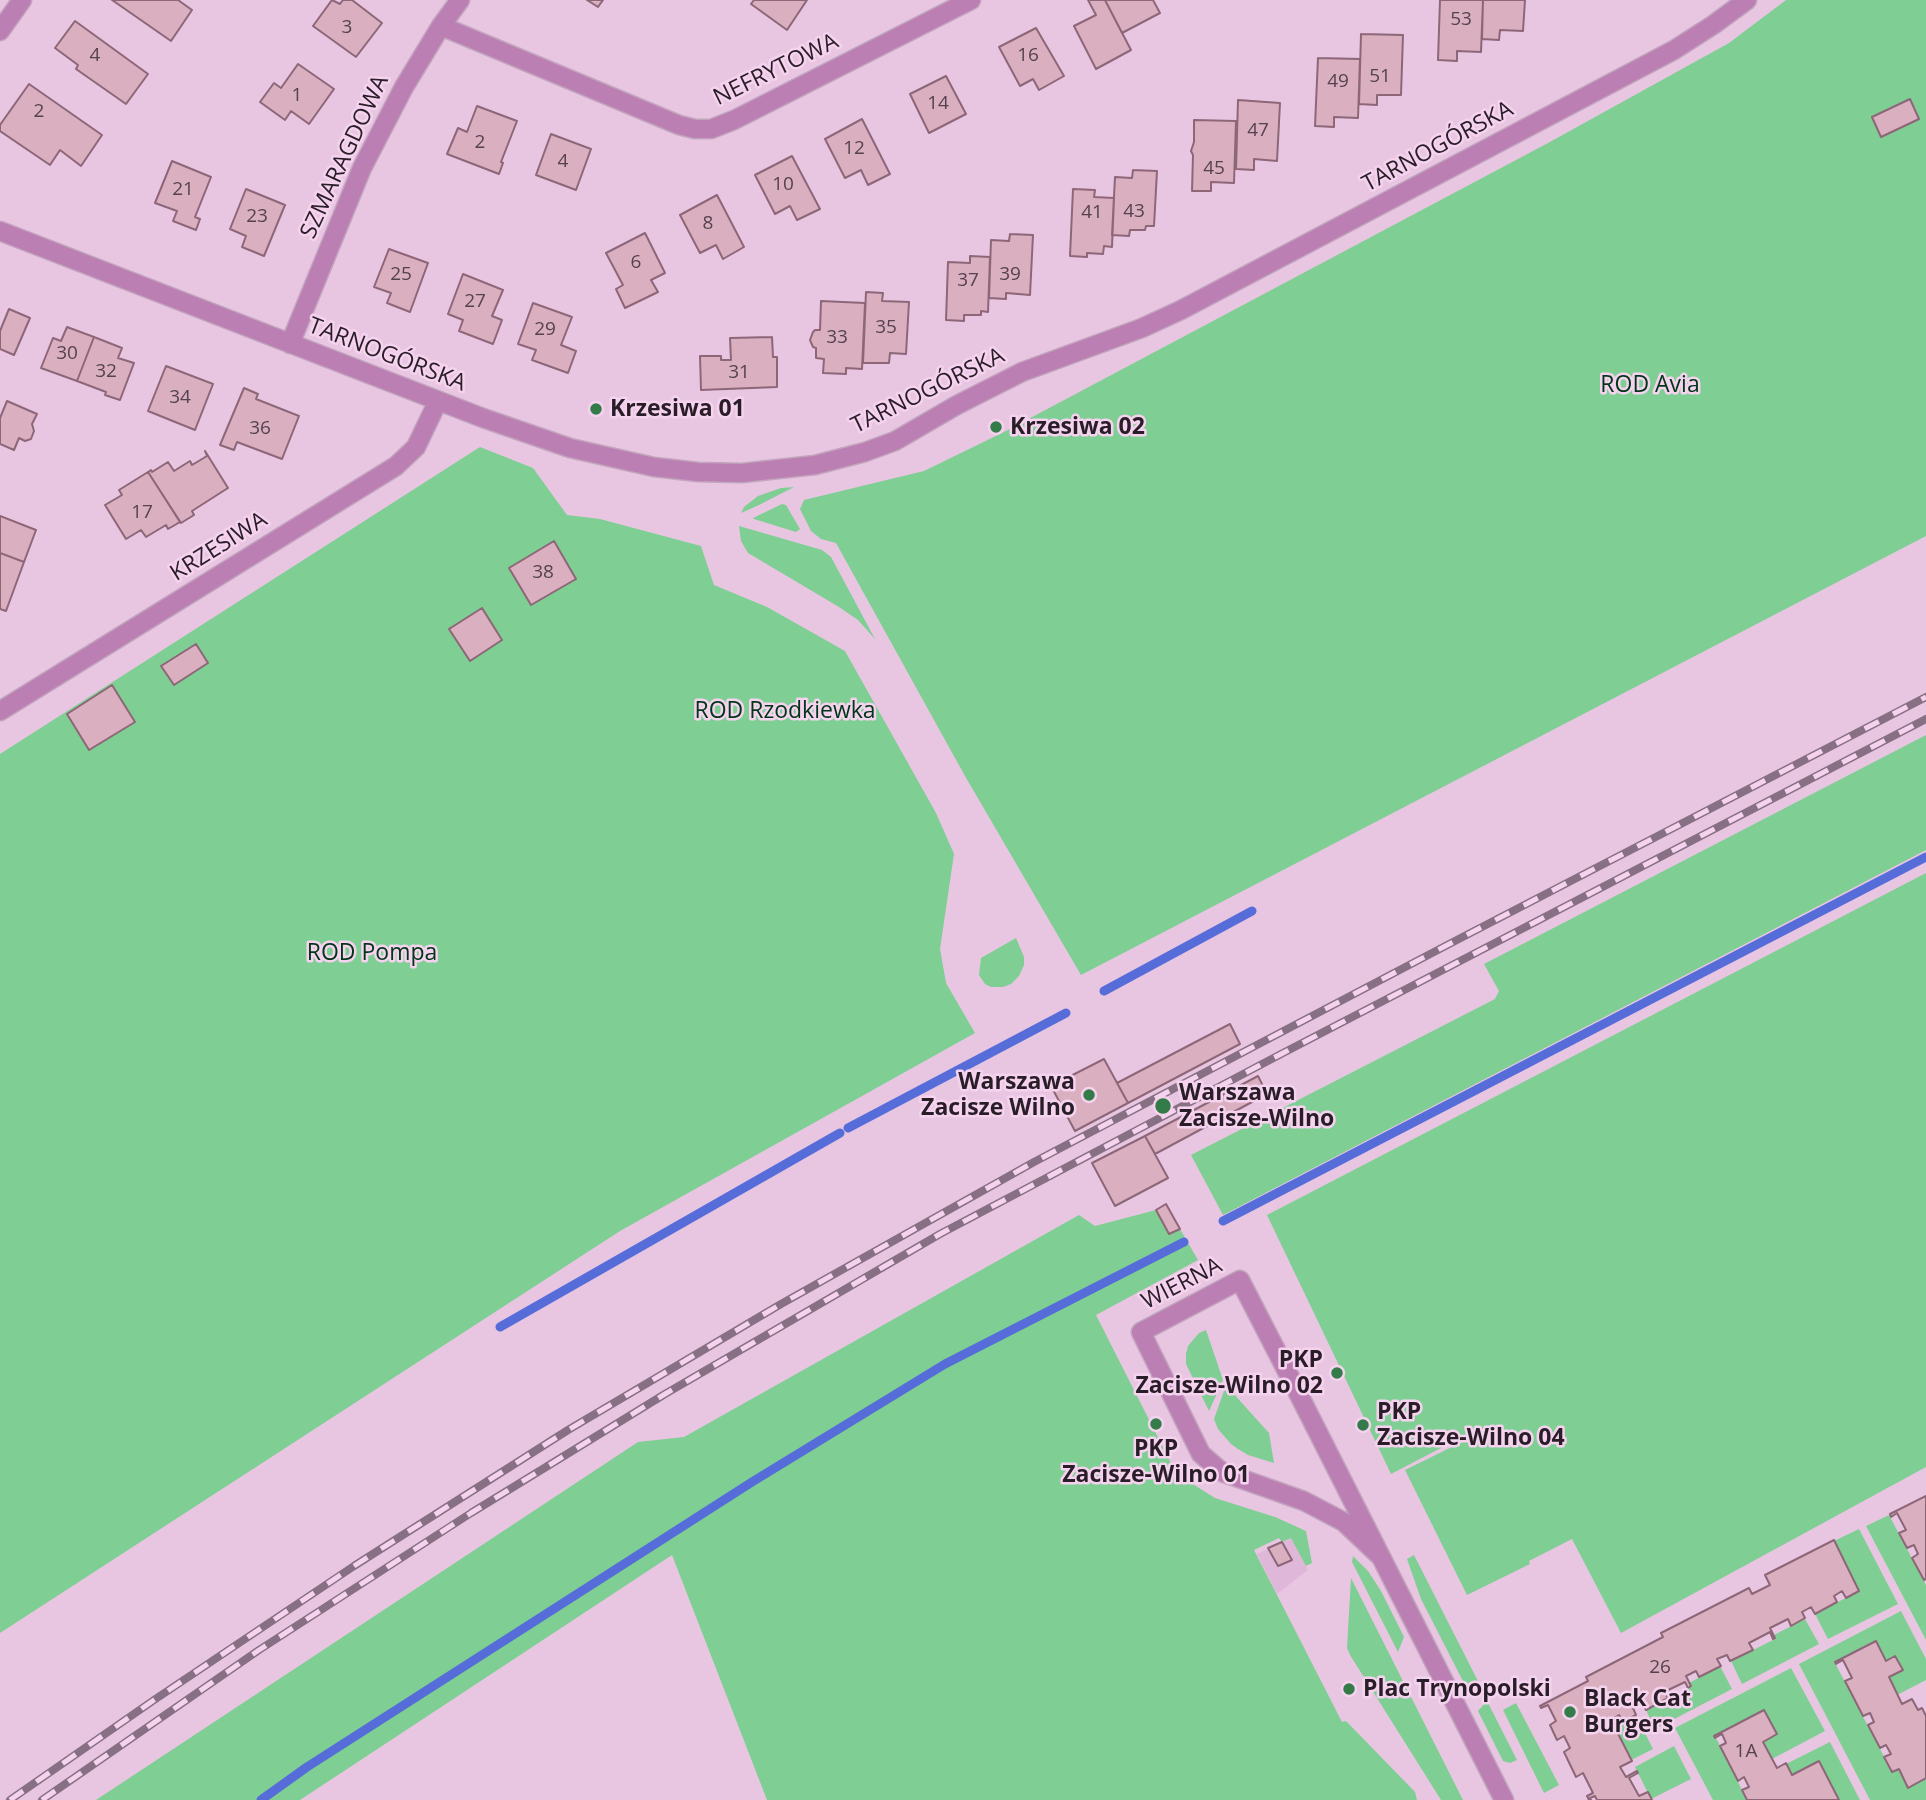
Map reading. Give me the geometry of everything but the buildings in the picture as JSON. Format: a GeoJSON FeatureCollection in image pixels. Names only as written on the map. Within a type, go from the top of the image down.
{"type":"FeatureCollection","features":[{"type":"Feature","properties":{"kind":"street"},"geometry":{"type":"LineString","coordinates":[[0,31],[22,0]]}},
{"type":"Feature","properties":{"kind":"street","name":"SZMARAGDOWA"},"geometry":{"type":"LineString","coordinates":[[290,344],[362,168],[404,87],[460,0]]}},
{"type":"Feature","properties":{"kind":"street","name":"NEFRYTOWA"},"geometry":{"type":"LineString","coordinates":[[441,26],[678,125],[711,129],[746,114],[971,0]]}},
{"type":"Feature","properties":{"kind":"street","name":"TARNOGÓRSKA"},"geometry":{"type":"LineString","coordinates":[[0,232],[438,401],[570,448],[625,462],[680,471],[766,471],[815,465],[894,441],[1022,372],[1142,328],[1181,310],[1674,50],[1747,0]]}},
{"type":"Feature","properties":{"kind":"street","name":"KRZESIWA"},"geometry":{"type":"LineString","coordinates":[[0,711],[396,466],[416,447],[438,401]]}},
{"type":"Feature","properties":{"kind":"street","name":"WIERNA"},"geometry":{"type":"LineString","coordinates":[[1381,1557],[1344,1522],[1304,1501],[1222,1472],[1201,1454],[1141,1332],[1240,1280],[1381,1557],[1504,1800]]}},
{"type":"Feature","properties":{"kind":"shaded area"},"geometry":{"type":"Polygon","coordinates":[[[1292,1538],[1308,1570],[1277,1594],[1257,1554],[1292,1538]]]}},
{"type":"Feature","properties":{"kind":"green space","name":"ROD Avia"},"geometry":{"type":"Polygon","coordinates":[[[1786,0],[1926,0],[1926,536],[1081,975],[965,776],[836,543],[821,539],[811,531],[800,509],[804,500],[924,471],[1004,432],[1548,143],[1729,43],[1786,0]]]}},
{"type":"Feature","properties":{"kind":"green space","name":"ROD Pompa"},"geometry":{"type":"Polygon","coordinates":[[[480,447],[533,468],[567,515],[600,519],[701,546],[714,585],[767,607],[845,651],[936,813],[954,854],[940,949],[946,983],[975,1033],[620,1231],[0,1633],[0,754],[480,447]]]}},
{"type":"Feature","properties":{"kind":"green space"},"geometry":{"type":"Polygon","coordinates":[[[794,487],[741,513],[744,507],[758,496],[781,488],[794,487]]]}},
{"type":"Feature","properties":{"kind":"green space"},"geometry":{"type":"Polygon","coordinates":[[[782,504],[786,505],[800,529],[796,532],[753,518],[782,504]]]}},
{"type":"Feature","properties":{"kind":"green space"},"geometry":{"type":"Polygon","coordinates":[[[739,526],[822,550],[831,557],[875,639],[858,620],[839,607],[748,553],[741,541],[739,526]]]}},
{"type":"Feature","properties":{"kind":"green space"},"geometry":{"type":"Polygon","coordinates":[[[1926,735],[1926,850],[1223,1215],[1191,1155],[1495,999],[1499,991],[1484,964],[1926,735]]]}},
{"type":"Feature","properties":{"kind":"green space"},"geometry":{"type":"Polygon","coordinates":[[[1926,873],[1926,1467],[1621,1633],[1572,1539],[1529,1561],[1530,1564],[1467,1595],[1405,1470],[1466,1440],[1464,1436],[1391,1474],[1267,1215],[1926,873]]]}},
{"type":"Feature","properties":{"kind":"green space"},"geometry":{"type":"Polygon","coordinates":[[[1016,938],[1024,957],[1019,976],[1003,987],[985,984],[979,975],[981,958],[1016,938]]]}},
{"type":"Feature","properties":{"kind":"green space"},"geometry":{"type":"Polygon","coordinates":[[[1156,1210],[1180,1229],[1198,1260],[1096,1315],[1175,1471],[1179,1470],[1191,1483],[1215,1498],[1275,1517],[1306,1531],[1312,1563],[1306,1566],[1291,1538],[1282,1542],[1279,1538],[1254,1550],[1342,1722],[1346,1721],[1415,1792],[1417,1800],[767,1800],[672,1555],[300,1800],[96,1800],[638,1442],[684,1437],[1079,1215],[1095,1226],[1156,1210]]]}},
{"type":"Feature","properties":{"kind":"green space"},"geometry":{"type":"Polygon","coordinates":[[[1206,1330],[1223,1380],[1209,1411],[1186,1364],[1188,1346],[1199,1333],[1206,1330]]]}},
{"type":"Feature","properties":{"kind":"green space"},"geometry":{"type":"Polygon","coordinates":[[[1227,1389],[1269,1433],[1274,1463],[1238,1449],[1218,1429],[1214,1419],[1227,1389]]]}},
{"type":"Feature","properties":{"kind":"green space"},"geometry":{"type":"Polygon","coordinates":[[[1889,1515],[1926,1585],[1926,1640],[1866,1526],[1889,1515]]]}},
{"type":"Feature","properties":{"kind":"green space"},"geometry":{"type":"Polygon","coordinates":[[[1859,1529],[1898,1604],[1828,1639],[1815,1614],[1859,1591],[1834,1541],[1859,1529]]]}},
{"type":"Feature","properties":{"kind":"green space"},"geometry":{"type":"Polygon","coordinates":[[[1414,1555],[1481,1687],[1467,1689],[1421,1599],[1407,1559],[1414,1555]]]}},
{"type":"Feature","properties":{"kind":"green space"},"geometry":{"type":"Polygon","coordinates":[[[1353,1556],[1368,1571],[1381,1591],[1404,1637],[1398,1652],[1352,1562],[1353,1556]]]}},
{"type":"Feature","properties":{"kind":"green space"},"geometry":{"type":"Polygon","coordinates":[[[1351,1578],[1463,1800],[1441,1800],[1350,1655],[1347,1648],[1351,1578]]]}},
{"type":"Feature","properties":{"kind":"green space"},"geometry":{"type":"Polygon","coordinates":[[[1901,1611],[1926,1659],[1926,1680],[1897,1695],[1888,1678],[1902,1670],[1895,1656],[1886,1661],[1876,1641],[1835,1663],[1892,1772],[1898,1769],[1908,1788],[1926,1779],[1926,1800],[1870,1800],[1799,1664],[1901,1611]]]}},
{"type":"Feature","properties":{"kind":"green space"},"geometry":{"type":"Polygon","coordinates":[[[1805,1619],[1819,1644],[1742,1684],[1731,1661],[1775,1639],[1774,1635],[1805,1619]]]}},
{"type":"Feature","properties":{"kind":"green space"},"geometry":{"type":"Polygon","coordinates":[[[1720,1666],[1732,1689],[1655,1729],[1646,1710],[1691,1687],[1689,1683],[1720,1666]]]}},
{"type":"Feature","properties":{"kind":"green space"},"geometry":{"type":"Polygon","coordinates":[[[1791,1668],[1825,1731],[1772,1759],[1763,1742],[1777,1734],[1765,1711],[1715,1736],[1747,1800],[1713,1800],[1675,1728],[1791,1668]]]}},
{"type":"Feature","properties":{"kind":"green space"},"geometry":{"type":"Polygon","coordinates":[[[1487,1701],[1517,1760],[1510,1763],[1503,1761],[1478,1711],[1487,1701]]]}},
{"type":"Feature","properties":{"kind":"green space"},"geometry":{"type":"Polygon","coordinates":[[[1516,1703],[1559,1785],[1544,1793],[1503,1710],[1516,1703]]]}},
{"type":"Feature","properties":{"kind":"green space"},"geometry":{"type":"Polygon","coordinates":[[[1636,1715],[1653,1749],[1631,1760],[1614,1726],[1636,1715]]]}},
{"type":"Feature","properties":{"kind":"green space"},"geometry":{"type":"Polygon","coordinates":[[[1830,1742],[1860,1800],[1839,1800],[1792,1775],[1786,1764],[1830,1742]]]}},
{"type":"Feature","properties":{"kind":"green space"},"geometry":{"type":"Polygon","coordinates":[[[1674,1746],[1691,1779],[1651,1799],[1635,1767],[1674,1746]]]}},
{"type":"Feature","properties":{"kind":"waterway"},"geometry":{"type":"LineString","coordinates":[[1223,1221],[1926,857]]}},
{"type":"Feature","properties":{"kind":"waterway"},"geometry":{"type":"LineString","coordinates":[[1104,991],[1252,911]]}},
{"type":"Feature","properties":{"kind":"waterway"},"geometry":{"type":"LineString","coordinates":[[848,1128],[1066,1013]]}},
{"type":"Feature","properties":{"kind":"waterway"},"geometry":{"type":"LineString","coordinates":[[500,1327],[840,1133]]}},
{"type":"Feature","properties":{"kind":"waterway"},"geometry":{"type":"LineString","coordinates":[[261,1800],[307,1767],[752,1482],[945,1364],[1184,1242]]}},
{"type":"Feature","properties":{"kind":"railway"},"geometry":{"type":"LineString","coordinates":[[10,1800],[354,1566],[568,1430],[781,1304],[1034,1162],[1926,697]]}},
{"type":"Feature","properties":{"kind":"railway"},"geometry":{"type":"LineString","coordinates":[[42,1800],[259,1650],[471,1513],[665,1394],[940,1234],[1926,719]]}},
{"type":"Feature","properties":{"kind":"place","name":"Krzesiwa 01"},"geometry":{"type":"Point","coordinates":[596,409]}},
{"type":"Feature","properties":{"kind":"place","name":"Krzesiwa 02"},"geometry":{"type":"Point","coordinates":[996,427]}},
{"type":"Feature","properties":{"kind":"place","name":"Warszawa Zacisze Wilno"},"geometry":{"type":"Point","coordinates":[1089,1095]}},
{"type":"Feature","properties":{"kind":"place","name":"Warszawa Zacisze-Wilno"},"geometry":{"type":"Point","coordinates":[1163,1106]}},
{"type":"Feature","properties":{"kind":"place","name":"PKP Zacisze-Wilno 02"},"geometry":{"type":"Point","coordinates":[1337,1373]}},
{"type":"Feature","properties":{"kind":"place","name":"PKP Zacisze-Wilno 01"},"geometry":{"type":"Point","coordinates":[1156,1424]}},
{"type":"Feature","properties":{"kind":"place","name":"PKP Zacisze-Wilno 04"},"geometry":{"type":"Point","coordinates":[1363,1425]}},
{"type":"Feature","properties":{"kind":"place","name":"Plac Trynopolski"},"geometry":{"type":"Point","coordinates":[1349,1689]}},
{"type":"Feature","properties":{"kind":"place","name":"Black Cat Burgers"},"geometry":{"type":"Point","coordinates":[1570,1712]}},
{"type":"Feature","properties":{"kind":"park label","name":"ROD Rzodkiewka"},"geometry":{"type":"Point","coordinates":[785,711]}}]}
